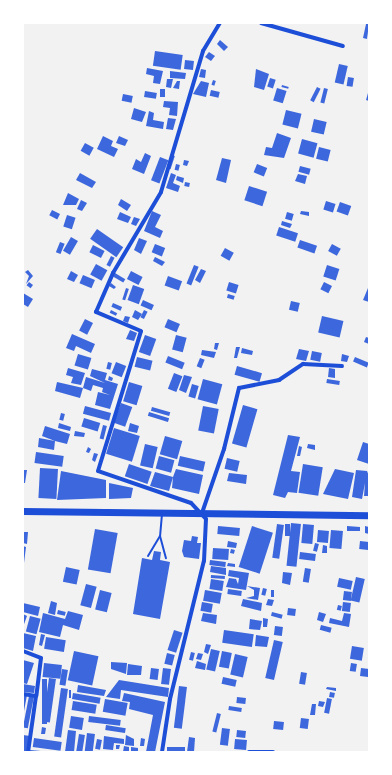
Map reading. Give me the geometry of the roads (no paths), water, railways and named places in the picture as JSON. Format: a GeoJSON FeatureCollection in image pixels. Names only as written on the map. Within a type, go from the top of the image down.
{"type":"FeatureCollection","features":[{"type":"Feature","properties":{"kind":"highway"},"geometry":{"type":"LineString","coordinates":[[23,511],[369,515]]}},
{"type":"Feature","properties":{"kind":"street"},"geometry":{"type":"LineString","coordinates":[[162,752],[170,699],[204,561],[206,519],[191,503],[98,471],[141,332],[96,312],[112,274],[161,192],[203,51],[220,23]]}},
{"type":"Feature","properties":{"kind":"street"},"geometry":{"type":"LineString","coordinates":[[261,23],[343,46]]}},
{"type":"Feature","properties":{"kind":"street"},"geometry":{"type":"LineString","coordinates":[[202,514],[224,449],[239,388],[279,380],[303,364],[342,366]]}},
{"type":"Feature","properties":{"kind":"street"},"geometry":{"type":"LineString","coordinates":[[23,651],[41,658],[28,752]]}},
{"type":"Feature","properties":{"kind":"street"},"geometry":{"type":"LineString","coordinates":[[23,694],[36,696]]}},
{"type":"Feature","properties":{"kind":"street"},"geometry":{"type":"LineString","coordinates":[[250,752],[273,752]]}},
{"type":"Feature","properties":{"kind":"lane"},"geometry":{"type":"LineString","coordinates":[[163,513],[160,536],[166,558]]}},
{"type":"Feature","properties":{"kind":"lane"},"geometry":{"type":"LineString","coordinates":[[148,556],[160,536]]}}]}
